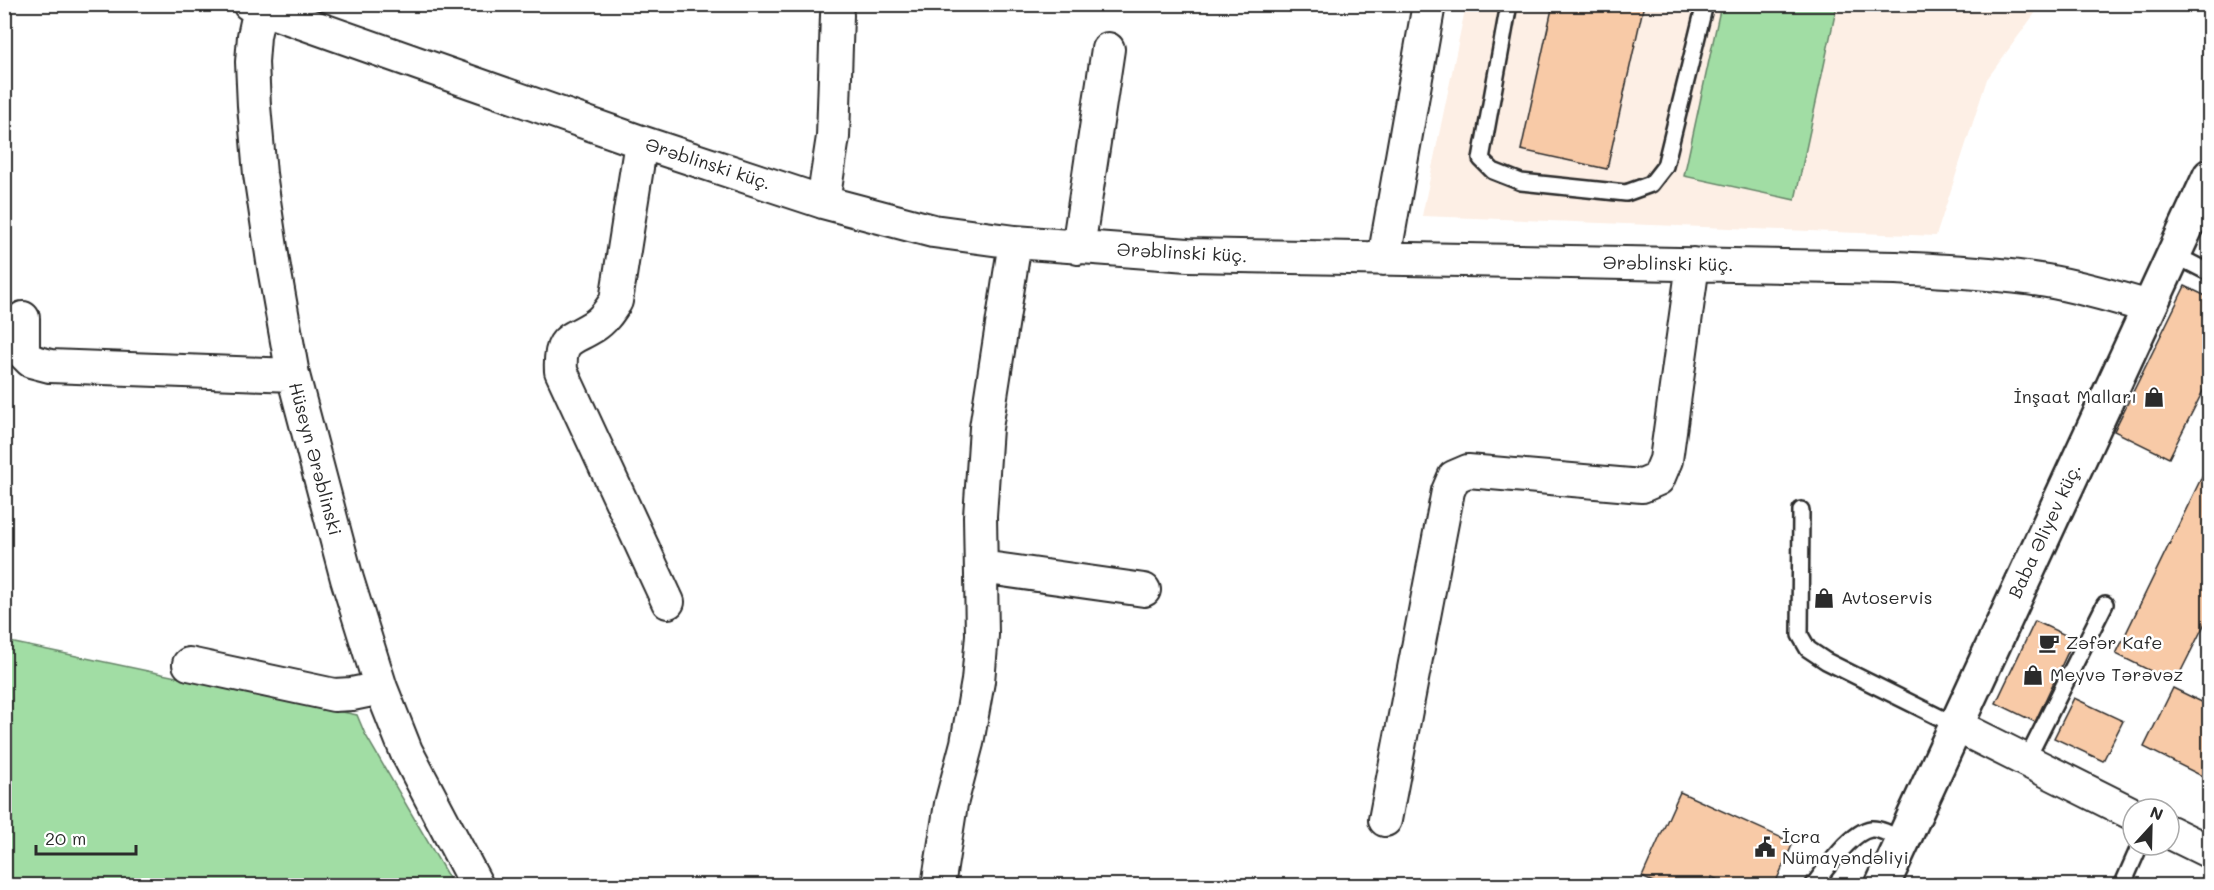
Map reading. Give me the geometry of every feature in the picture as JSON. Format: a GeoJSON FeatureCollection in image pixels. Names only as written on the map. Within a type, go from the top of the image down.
{"type":"FeatureCollection","features":[{"type":"Feature","properties":{"kind":"street"},"geometry":{"type":"LineString","coordinates":[[1384,259],[1430,4]]}},
{"type":"Feature","properties":{"kind":"street","name":"Ərəblinski küç."},"geometry":{"type":"LineString","coordinates":[[255,6],[641,142],[823,202],[933,231],[1078,248],[1188,255],[1896,268],[1988,274],[2046,281],[2086,289],[2149,307]]}},
{"type":"Feature","properties":{"kind":"street","name":"Hüseyn Ərəblinski"},"geometry":{"type":"LineString","coordinates":[[255,6],[252,62],[260,174],[293,375],[346,579],[381,688],[406,751],[477,885]]}},
{"type":"Feature","properties":{"kind":"street"},"geometry":{"type":"LineString","coordinates":[[823,202],[833,137],[837,15]]}},
{"type":"Feature","properties":{"kind":"street"},"geometry":{"type":"LineString","coordinates":[[1078,248],[1108,49]]}},
{"type":"Feature","properties":{"kind":"street"},"geometry":{"type":"LineString","coordinates":[[641,142],[616,301],[608,314],[596,325],[566,340],[560,354],[560,362],[561,370],[668,602]]}},
{"type":"Feature","properties":{"kind":"street","name":"Baba Əliyev küç."},"geometry":{"type":"LineString","coordinates":[[1882,885],[2210,176]]}},
{"type":"Feature","properties":{"kind":"street"},"geometry":{"type":"LineString","coordinates":[[938,885],[951,804],[967,743],[978,681],[982,635],[980,516],[986,428],[1015,242]]}},
{"type":"Feature","properties":{"kind":"street"},"geometry":{"type":"LineString","coordinates":[[1385,820],[1448,491],[1454,477],[1468,471],[1642,486],[1658,479],[1666,460],[1693,264]]}},
{"type":"Feature","properties":{"kind":"street"},"geometry":{"type":"LineString","coordinates":[[23,318],[23,353],[31,361],[50,366],[293,375]]}},
{"type":"Feature","properties":{"kind":"street"},"geometry":{"type":"LineString","coordinates":[[981,567],[1144,590]]}},
{"type":"Feature","properties":{"kind":"street"},"geometry":{"type":"LineString","coordinates":[[189,664],[334,695],[381,688]]}},
{"type":"Feature","properties":{"kind":"street"},"geometry":{"type":"LineString","coordinates":[[1955,725],[2121,808]]}},
{"type":"Feature","properties":{"kind":"street"},"geometry":{"type":"LineString","coordinates":[[2181,838],[2210,852]]}},
{"type":"Feature","properties":{"kind":"lane"},"geometry":{"type":"LineString","coordinates":[[1509,4],[1481,159],[1493,171],[1521,182],[1626,193],[1652,184],[1665,165],[1705,4]]}},
{"type":"Feature","properties":{"kind":"lane"},"geometry":{"type":"LineString","coordinates":[[2173,254],[2210,273]]}},
{"type":"Feature","properties":{"kind":"lane"},"geometry":{"type":"LineString","coordinates":[[1801,510],[1800,635],[1808,649],[1826,661],[1955,725]]}},
{"type":"Feature","properties":{"kind":"lane"},"geometry":{"type":"LineString","coordinates":[[2026,760],[2105,604]]}},
{"type":"Feature","properties":{"kind":"lane"},"geometry":{"type":"LineString","coordinates":[[1813,885],[1857,836],[1868,829],[1878,830],[1902,841]]}},
{"type":"Feature","properties":{"kind":"lane"},"geometry":{"type":"LineString","coordinates":[[2122,885],[2135,857]]}},
{"type":"Feature","properties":{"kind":"shaded area"},"geometry":{"type":"Polygon","coordinates":[[[1466,5],[2041,5],[1987,79],[1936,236],[1422,216],[1466,5]]]}},
{"type":"Feature","properties":{"kind":"green space"},"geometry":{"type":"Polygon","coordinates":[[[1721,5],[1837,5],[1795,200],[1684,176],[1721,5]]]}},
{"type":"Feature","properties":{"kind":"green space"},"geometry":{"type":"Polygon","coordinates":[[[5,641],[357,715],[365,734],[453,885],[5,886],[5,641]]]}},
{"type":"Feature","properties":{"kind":"building"},"geometry":{"type":"Polygon","coordinates":[[[1553,4],[1644,4],[1607,169],[1521,150],[1553,4]]]}},
{"type":"Feature","properties":{"kind":"building"},"geometry":{"type":"Polygon","coordinates":[[[2185,286],[2210,298],[2210,377],[2169,458],[2114,431],[2185,286]]]}},
{"type":"Feature","properties":{"kind":"building"},"geometry":{"type":"Polygon","coordinates":[[[2210,460],[2210,613],[2175,683],[2116,654],[2210,460]]]}},
{"type":"Feature","properties":{"kind":"building"},"geometry":{"type":"Polygon","coordinates":[[[2035,621],[2074,639],[2035,722],[1996,703],[2035,621]]]}},
{"type":"Feature","properties":{"kind":"building"},"geometry":{"type":"Polygon","coordinates":[[[2173,688],[2210,706],[2210,780],[2144,747],[2173,688]]]}},
{"type":"Feature","properties":{"kind":"building"},"geometry":{"type":"Polygon","coordinates":[[[2074,698],[2123,721],[2103,761],[2054,738],[2074,698]]]}},
{"type":"Feature","properties":{"kind":"building"},"geometry":{"type":"Polygon","coordinates":[[[1680,792],[1793,843],[1774,886],[1731,886],[1712,877],[1709,886],[1662,886],[1642,877],[1680,792]]]}},
{"type":"Feature","properties":{"kind":"place","name":"İnşaat Malları"},"geometry":{"type":"Point","coordinates":[2154,397]}},
{"type":"Feature","properties":{"kind":"place","name":"Avtoservis"},"geometry":{"type":"Point","coordinates":[1824,598]}},
{"type":"Feature","properties":{"kind":"place","name":"Zəfər Kafe"},"geometry":{"type":"Point","coordinates":[2049,643]}},
{"type":"Feature","properties":{"kind":"place","name":"Meyvə Tərəvəz"},"geometry":{"type":"Point","coordinates":[2033,675]}},
{"type":"Feature","properties":{"kind":"place","name":"İcra Nümayəndəliyi"},"geometry":{"type":"Point","coordinates":[1765,847]}}]}
